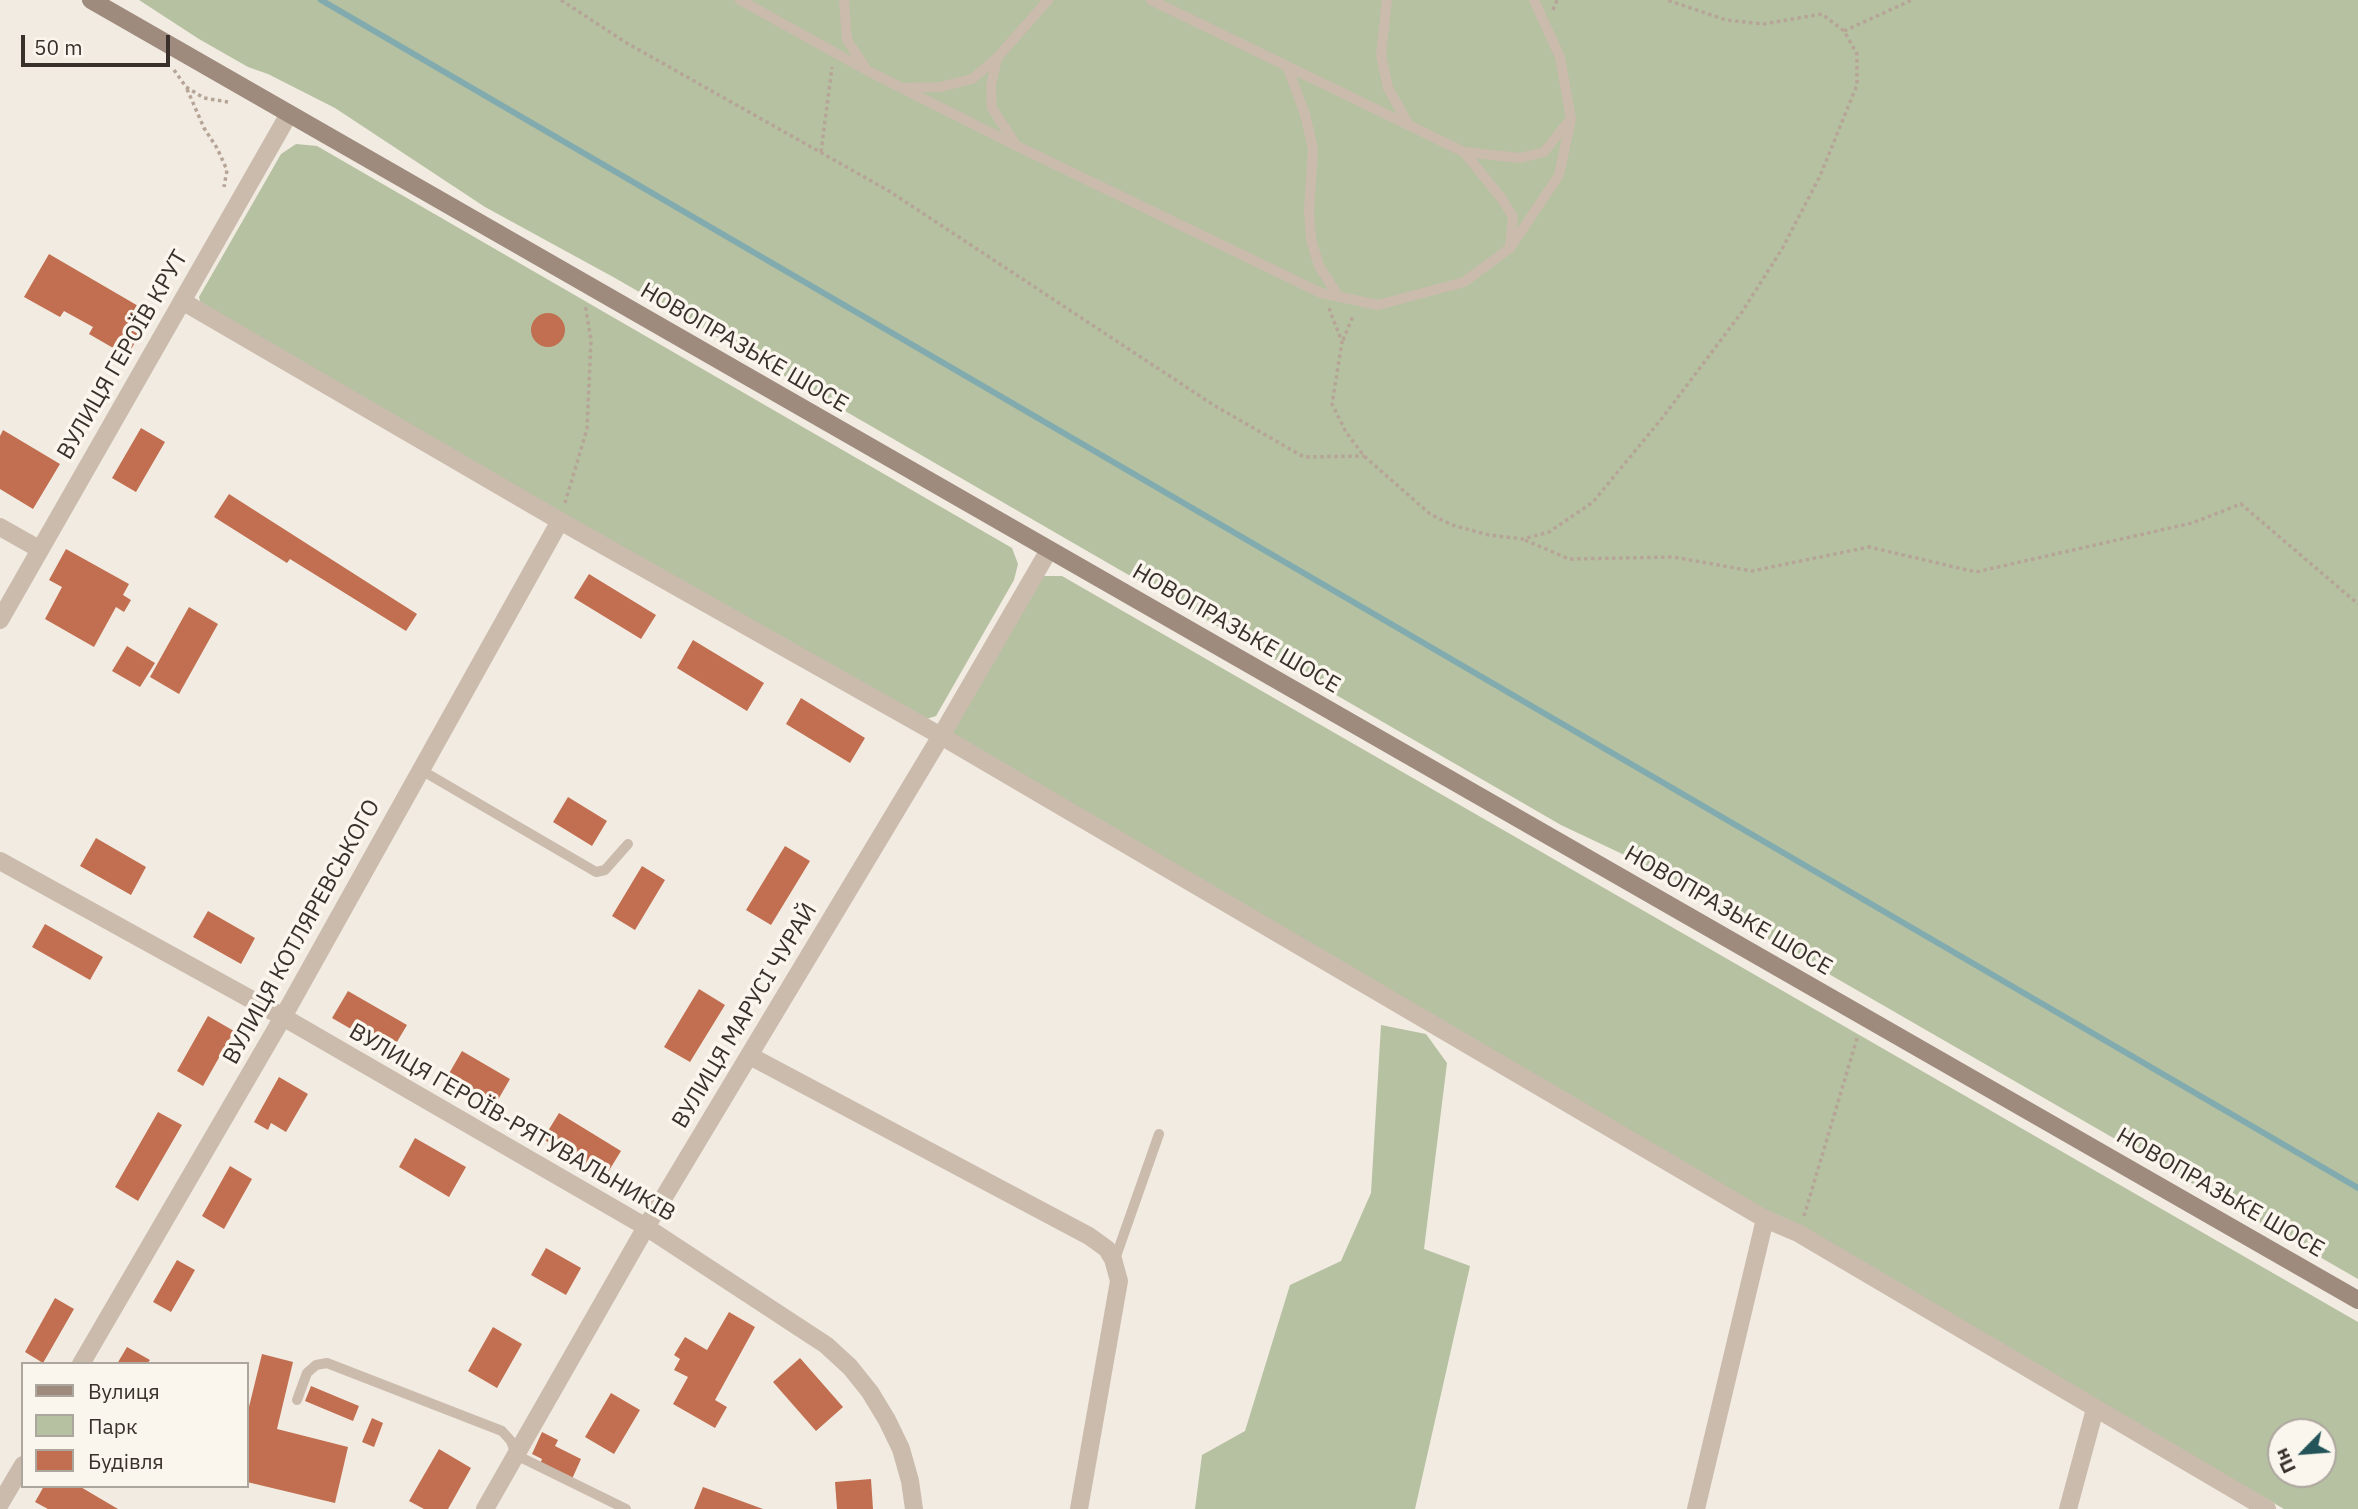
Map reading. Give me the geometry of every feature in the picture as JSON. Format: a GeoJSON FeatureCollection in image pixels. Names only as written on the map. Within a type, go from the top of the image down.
{"type":"FeatureCollection","features":[{"type":"Feature","properties":{"kind":"main road","name":"НОВОПРАЗЬКЕ ШОСЕ"},"geometry":{"type":"LineString","coordinates":[[91,0],[2358,1300]]}},
{"type":"Feature","properties":{"kind":"street","name":"ВУЛИЦЯ ГЕРОЇВ КРУТ"},"geometry":{"type":"LineString","coordinates":[[0,620],[289,114]]}},
{"type":"Feature","properties":{"kind":"street"},"geometry":{"type":"LineString","coordinates":[[182,301],[560,521],[941,736],[1765,1219],[1798,1233],[2267,1509]]}},
{"type":"Feature","properties":{"kind":"street","name":"ВУЛИЦЯ КОТЛЯРЕВСЬКОГО"},"geometry":{"type":"LineString","coordinates":[[82,1362],[283,1017],[560,521]]}},
{"type":"Feature","properties":{"kind":"street"},"geometry":{"type":"LineString","coordinates":[[0,527],[39,550]]}},
{"type":"Feature","properties":{"kind":"street","name":"ВУЛИЦЯ МАРУСІ ЧУРАЙ"},"geometry":{"type":"LineString","coordinates":[[485,1509],[646,1227],[941,736],[1049,550]]}},
{"type":"Feature","properties":{"kind":"street","name":"ВУЛИЦЯ ГЕРОЇВ-РЯТУВАЛЬНИКІВ"},"geometry":{"type":"LineString","coordinates":[[0,862],[283,1017],[646,1227],[825,1345],[850,1367],[870,1392],[897,1439],[910,1480],[914,1509]]}},
{"type":"Feature","properties":{"kind":"street"},"geometry":{"type":"LineString","coordinates":[[750,1056],[1089,1236],[1107,1250],[1114,1262],[1119,1281],[1079,1509]]}},
{"type":"Feature","properties":{"kind":"street"},"geometry":{"type":"LineString","coordinates":[[1696,1509],[1765,1219]]}},
{"type":"Feature","properties":{"kind":"street"},"geometry":{"type":"LineString","coordinates":[[2068,1509],[2095,1409]]}},
{"type":"Feature","properties":{"kind":"street"},"geometry":{"type":"LineString","coordinates":[[0,1504],[21,1468]]}},
{"type":"Feature","properties":{"kind":"lane"},"geometry":{"type":"LineString","coordinates":[[740,0],[868,71],[1321,293],[1378,305],[1464,282],[1510,248],[1559,175],[1571,119],[1560,57],[1534,0]]}},
{"type":"Feature","properties":{"kind":"lane"},"geometry":{"type":"LineString","coordinates":[[845,0],[847,40],[868,71]]}},
{"type":"Feature","properties":{"kind":"lane"},"geometry":{"type":"LineString","coordinates":[[902,88],[940,87],[972,79],[997,58],[1048,0]]}},
{"type":"Feature","properties":{"kind":"lane"},"geometry":{"type":"LineString","coordinates":[[1151,0],[1464,152],[1520,158],[1544,152],[1571,119]]}},
{"type":"Feature","properties":{"kind":"lane"},"geometry":{"type":"LineString","coordinates":[[1387,0],[1381,55],[1388,88],[1409,125]]}},
{"type":"Feature","properties":{"kind":"lane"},"geometry":{"type":"LineString","coordinates":[[997,58],[991,85],[992,108],[1017,146]]}},
{"type":"Feature","properties":{"kind":"lane"},"geometry":{"type":"LineString","coordinates":[[1287,66],[1305,114],[1313,149],[1309,210],[1311,239],[1319,266],[1339,297]]}},
{"type":"Feature","properties":{"kind":"lane"},"geometry":{"type":"LineString","coordinates":[[1464,152],[1513,217],[1510,248]]}},
{"type":"Feature","properties":{"kind":"lane"},"geometry":{"type":"LineString","coordinates":[[421,769],[596,872],[605,870],[628,844]]}},
{"type":"Feature","properties":{"kind":"lane"},"geometry":{"type":"LineString","coordinates":[[1114,1262],[1159,1133]]}},
{"type":"Feature","properties":{"kind":"lane"},"geometry":{"type":"LineString","coordinates":[[297,1400],[307,1373],[316,1365],[327,1363],[502,1431],[511,1441],[516,1455],[626,1509]]}},
{"type":"Feature","properties":{"kind":"path"},"geometry":{"type":"LineString","coordinates":[[561,0],[625,42],[889,191],[1215,406],[1304,457],[1364,456]]}},
{"type":"Feature","properties":{"kind":"path"},"geometry":{"type":"LineString","coordinates":[[1523,539],[1549,532],[1593,502],[1663,417],[1742,312],[1782,248],[1820,176],[1857,85],[1857,54],[1844,31],[1822,14],[1763,24],[1726,20],[1667,0]]}},
{"type":"Feature","properties":{"kind":"path"},"geometry":{"type":"LineString","coordinates":[[1844,31],[1912,0]]}},
{"type":"Feature","properties":{"kind":"path"},"geometry":{"type":"LineString","coordinates":[[821,152],[834,51]]}},
{"type":"Feature","properties":{"kind":"path"},"geometry":{"type":"LineString","coordinates":[[173,69],[186,87],[227,170],[223,195]]}},
{"type":"Feature","properties":{"kind":"path"},"geometry":{"type":"LineString","coordinates":[[186,87],[204,98],[226,101],[235,106]]}},
{"type":"Feature","properties":{"kind":"path"},"geometry":{"type":"LineString","coordinates":[[560,521],[587,429],[591,340],[582,283]]}},
{"type":"Feature","properties":{"kind":"path"},"geometry":{"type":"LineString","coordinates":[[1321,293],[1332,313],[1342,342]]}},
{"type":"Feature","properties":{"kind":"path"},"geometry":{"type":"LineString","coordinates":[[1378,305],[1352,317],[1342,342],[1332,404],[1346,432],[1364,456],[1430,514],[1452,524],[1489,535],[1523,539],[1569,559],[1673,557],[1752,571],[1869,547],[1976,572],[2192,523],[2241,504],[2358,604]]}},
{"type":"Feature","properties":{"kind":"path"},"geometry":{"type":"LineString","coordinates":[[1798,1233],[1864,1017]]}},
{"type":"Feature","properties":{"kind":"green space"},"geometry":{"type":"Polygon","coordinates":[[[139,0],[2358,0],[2358,1279],[1749,928],[1671,877],[1561,825],[615,278],[485,207],[335,108],[268,74],[248,67],[139,0]]]}},
{"type":"Feature","properties":{"kind":"green space"},"geometry":{"type":"Polygon","coordinates":[[[296,144],[317,146],[1012,548],[1018,564],[1014,580],[936,716],[920,721],[201,305],[199,297],[281,154],[296,144]]]}},
{"type":"Feature","properties":{"kind":"green space"},"geometry":{"type":"Polygon","coordinates":[[[1039,576],[1062,576],[2358,1322],[2358,1509],[2284,1509],[1807,1231],[1764,1211],[951,733],[1039,576]]]}},
{"type":"Feature","properties":{"kind":"green space"},"geometry":{"type":"Polygon","coordinates":[[[1381,1025],[1426,1034],[1447,1063],[1424,1249],[1470,1266],[1415,1509],[1195,1509],[1202,1455],[1245,1431],[1290,1285],[1341,1261],[1371,1193],[1381,1025]]]}},
{"type":"Feature","properties":{"kind":"building"},"geometry":{"type":"Polygon","coordinates":[[[49,254],[152,314],[127,356],[89,334],[93,327],[64,311],[60,317],[24,297],[49,254]]]}},
{"type":"Feature","properties":{"kind":"building"},"geometry":{"type":"Polygon","coordinates":[[[548,313],[560,318],[565,330],[560,342],[548,347],[536,342],[531,330],[536,318],[548,313]]]}},
{"type":"Feature","properties":{"kind":"building"},"geometry":{"type":"Polygon","coordinates":[[[141,428],[165,442],[136,492],[112,478],[141,428]]]}},
{"type":"Feature","properties":{"kind":"building"},"geometry":{"type":"Polygon","coordinates":[[[3,430],[60,464],[33,509],[0,489],[0,436],[3,430]]]}},
{"type":"Feature","properties":{"kind":"building"},"geometry":{"type":"Polygon","coordinates":[[[229,494],[417,614],[406,631],[290,559],[287,563],[214,517],[229,494]]]}},
{"type":"Feature","properties":{"kind":"building"},"geometry":{"type":"Polygon","coordinates":[[[66,549],[129,584],[123,595],[131,600],[124,612],[116,607],[94,647],[45,619],[62,587],[49,580],[66,549]]]}},
{"type":"Feature","properties":{"kind":"building"},"geometry":{"type":"Polygon","coordinates":[[[589,574],[656,615],[641,639],[574,598],[589,574]]]}},
{"type":"Feature","properties":{"kind":"building"},"geometry":{"type":"Polygon","coordinates":[[[189,607],[218,624],[179,694],[150,677],[189,607]]]}},
{"type":"Feature","properties":{"kind":"building"},"geometry":{"type":"Polygon","coordinates":[[[693,640],[764,683],[747,711],[677,668],[693,640]]]}},
{"type":"Feature","properties":{"kind":"building"},"geometry":{"type":"Polygon","coordinates":[[[127,646],[155,663],[140,687],[112,671],[127,646]]]}},
{"type":"Feature","properties":{"kind":"building"},"geometry":{"type":"Polygon","coordinates":[[[801,698],[865,738],[850,763],[786,724],[801,698]]]}},
{"type":"Feature","properties":{"kind":"building"},"geometry":{"type":"Polygon","coordinates":[[[568,797],[607,821],[592,846],[553,822],[568,797]]]}},
{"type":"Feature","properties":{"kind":"building"},"geometry":{"type":"Polygon","coordinates":[[[96,838],[146,867],[131,895],[80,866],[96,838]]]}},
{"type":"Feature","properties":{"kind":"building"},"geometry":{"type":"Polygon","coordinates":[[[785,846],[810,861],[771,925],[746,910],[785,846]]]}},
{"type":"Feature","properties":{"kind":"building"},"geometry":{"type":"Polygon","coordinates":[[[642,866],[665,880],[635,930],[612,916],[642,866]]]}},
{"type":"Feature","properties":{"kind":"building"},"geometry":{"type":"Polygon","coordinates":[[[208,911],[255,938],[241,964],[193,937],[208,911]]]}},
{"type":"Feature","properties":{"kind":"building"},"geometry":{"type":"Polygon","coordinates":[[[45,924],[103,957],[90,980],[32,947],[45,924]]]}},
{"type":"Feature","properties":{"kind":"building"},"geometry":{"type":"Polygon","coordinates":[[[699,989],[725,1005],[690,1062],[664,1047],[699,989]]]}},
{"type":"Feature","properties":{"kind":"building"},"geometry":{"type":"Polygon","coordinates":[[[348,991],[407,1025],[391,1052],[332,1018],[348,991]]]}},
{"type":"Feature","properties":{"kind":"building"},"geometry":{"type":"Polygon","coordinates":[[[208,1016],[234,1031],[203,1086],[177,1071],[208,1016]]]}},
{"type":"Feature","properties":{"kind":"building"},"geometry":{"type":"Polygon","coordinates":[[[462,1051],[510,1079],[495,1105],[447,1077],[462,1051]]]}},
{"type":"Feature","properties":{"kind":"building"},"geometry":{"type":"Polygon","coordinates":[[[279,1077],[308,1094],[286,1132],[271,1123],[268,1130],[254,1122],[279,1077]]]}},
{"type":"Feature","properties":{"kind":"building"},"geometry":{"type":"Polygon","coordinates":[[[158,1112],[182,1125],[138,1201],[115,1187],[158,1112]]]}},
{"type":"Feature","properties":{"kind":"building"},"geometry":{"type":"Polygon","coordinates":[[[559,1113],[621,1151],[605,1177],[543,1139],[559,1113]]]}},
{"type":"Feature","properties":{"kind":"building"},"geometry":{"type":"Polygon","coordinates":[[[415,1138],[466,1167],[449,1197],[399,1167],[415,1138]]]}},
{"type":"Feature","properties":{"kind":"building"},"geometry":{"type":"Polygon","coordinates":[[[230,1166],[252,1179],[224,1229],[202,1216],[230,1166]]]}},
{"type":"Feature","properties":{"kind":"building"},"geometry":{"type":"Polygon","coordinates":[[[546,1248],[581,1268],[566,1295],[531,1275],[546,1248]]]}},
{"type":"Feature","properties":{"kind":"building"},"geometry":{"type":"Polygon","coordinates":[[[177,1260],[195,1270],[171,1312],[153,1302],[177,1260]]]}},
{"type":"Feature","properties":{"kind":"building"},"geometry":{"type":"Polygon","coordinates":[[[55,1298],[74,1309],[44,1362],[25,1352],[55,1298]]]}},
{"type":"Feature","properties":{"kind":"building"},"geometry":{"type":"Polygon","coordinates":[[[729,1312],[755,1327],[715,1400],[727,1407],[715,1428],[673,1404],[688,1377],[674,1370],[680,1359],[674,1355],[685,1337],[707,1350],[729,1312]]]}},
{"type":"Feature","properties":{"kind":"building"},"geometry":{"type":"Polygon","coordinates":[[[493,1327],[522,1344],[497,1388],[468,1371],[493,1327]]]}},
{"type":"Feature","properties":{"kind":"building"},"geometry":{"type":"Polygon","coordinates":[[[127,1347],[150,1360],[148,1362],[118,1362],[127,1347]]]}},
{"type":"Feature","properties":{"kind":"building"},"geometry":{"type":"Polygon","coordinates":[[[262,1354],[293,1362],[277,1429],[348,1447],[335,1503],[248,1482],[248,1411],[262,1354]]]}},
{"type":"Feature","properties":{"kind":"building"},"geometry":{"type":"Polygon","coordinates":[[[800,1358],[843,1407],[816,1431],[773,1382],[800,1358]]]}},
{"type":"Feature","properties":{"kind":"building"},"geometry":{"type":"Polygon","coordinates":[[[311,1386],[359,1406],[353,1421],[305,1401],[311,1386]]]}},
{"type":"Feature","properties":{"kind":"building"},"geometry":{"type":"Polygon","coordinates":[[[611,1393],[640,1410],[614,1454],[585,1437],[611,1393]]]}},
{"type":"Feature","properties":{"kind":"building"},"geometry":{"type":"Polygon","coordinates":[[[372,1418],[383,1423],[374,1447],[362,1442],[372,1418]]]}},
{"type":"Feature","properties":{"kind":"building"},"geometry":{"type":"Polygon","coordinates":[[[542,1432],[558,1440],[555,1446],[581,1459],[572,1479],[540,1464],[542,1459],[532,1454],[542,1432]]]}},
{"type":"Feature","properties":{"kind":"building"},"geometry":{"type":"Polygon","coordinates":[[[439,1449],[471,1468],[448,1509],[424,1509],[409,1501],[439,1449]]]}},
{"type":"Feature","properties":{"kind":"building"},"geometry":{"type":"Polygon","coordinates":[[[871,1479],[873,1509],[837,1509],[835,1482],[871,1479]]]}},
{"type":"Feature","properties":{"kind":"building"},"geometry":{"type":"Polygon","coordinates":[[[703,1487],[763,1509],[694,1509],[703,1487]]]}},
{"type":"Feature","properties":{"kind":"building"},"geometry":{"type":"Polygon","coordinates":[[[43,1488],[82,1488],[118,1509],[48,1509],[35,1502],[43,1488]]]}},
{"type":"Feature","properties":{"kind":"waterway"},"geometry":{"type":"LineString","coordinates":[[321,0],[2358,1188]]}}]}
